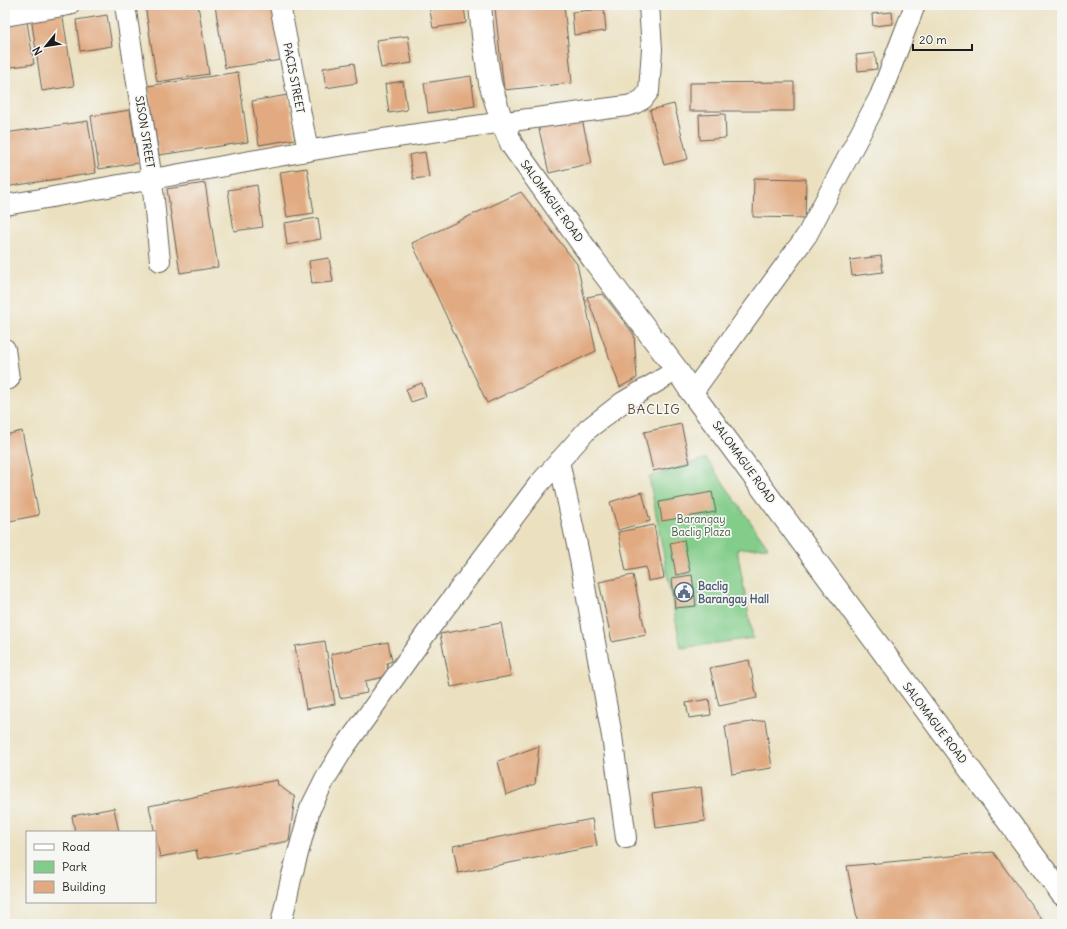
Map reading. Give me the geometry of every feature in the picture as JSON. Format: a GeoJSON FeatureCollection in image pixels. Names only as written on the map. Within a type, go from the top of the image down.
{"type":"FeatureCollection","features":[{"type":"Feature","properties":{"kind":"street"},"geometry":{"type":"LineString","coordinates":[[5,16],[69,5]]}},
{"type":"Feature","properties":{"kind":"street","name":"SISON STREET"},"geometry":{"type":"LineString","coordinates":[[125,5],[152,180],[160,260]]}},
{"type":"Feature","properties":{"kind":"street","name":"PACIS STREET"},"geometry":{"type":"LineString","coordinates":[[280,5],[308,151]]}},
{"type":"Feature","properties":{"kind":"street","name":"SALOMAGUE ROAD"},"geometry":{"type":"LineString","coordinates":[[480,5],[490,83],[502,122],[512,146],[593,259],[677,370],[1062,894]]}},
{"type":"Feature","properties":{"kind":"street"},"geometry":{"type":"LineString","coordinates":[[5,205],[308,151],[634,104],[643,99],[649,91],[652,49],[649,5]]}},
{"type":"Feature","properties":{"kind":"street"},"geometry":{"type":"LineString","coordinates":[[692,392],[807,235],[880,96],[915,5]]}},
{"type":"Feature","properties":{"kind":"street"},"geometry":{"type":"LineString","coordinates":[[5,349],[9,379]]}},
{"type":"Feature","properties":{"kind":"street"},"geometry":{"type":"LineString","coordinates":[[281,924],[291,878],[310,809],[325,779],[344,748],[435,622],[538,485],[559,461],[588,429],[624,402],[677,370]]}},
{"type":"Feature","properties":{"kind":"street"},"geometry":{"type":"LineString","coordinates":[[559,461],[579,554],[610,728],[626,838]]}},
{"type":"Feature","properties":{"kind":"green space","name":"Barangay Baclig Plaza"},"geometry":{"type":"Polygon","coordinates":[[[706,458],[768,547],[737,549],[753,638],[681,648],[649,477],[706,458]]]}},
{"type":"Feature","properties":{"kind":"building"},"geometry":{"type":"Polygon","coordinates":[[[145,5],[198,5],[209,74],[157,82],[145,5]]]}},
{"type":"Feature","properties":{"kind":"building"},"geometry":{"type":"Polygon","coordinates":[[[215,5],[273,5],[281,60],[225,68],[215,5]]]}},
{"type":"Feature","properties":{"kind":"building"},"geometry":{"type":"Polygon","coordinates":[[[429,5],[464,5],[466,23],[433,28],[429,5]]]}},
{"type":"Feature","properties":{"kind":"building"},"geometry":{"type":"Polygon","coordinates":[[[525,5],[564,5],[572,83],[504,90],[495,8],[525,5]]]}},
{"type":"Feature","properties":{"kind":"building"},"geometry":{"type":"Polygon","coordinates":[[[604,9],[606,31],[574,35],[572,12],[604,9]]]}},
{"type":"Feature","properties":{"kind":"building"},"geometry":{"type":"Polygon","coordinates":[[[62,12],[74,86],[42,91],[31,17],[62,12]]]}},
{"type":"Feature","properties":{"kind":"building"},"geometry":{"type":"Polygon","coordinates":[[[892,12],[893,24],[873,26],[872,14],[892,12]]]}},
{"type":"Feature","properties":{"kind":"building"},"geometry":{"type":"Polygon","coordinates":[[[107,15],[112,46],[80,51],[76,20],[107,15]]]}},
{"type":"Feature","properties":{"kind":"building"},"geometry":{"type":"Polygon","coordinates":[[[27,22],[34,64],[5,68],[5,26],[27,22]]]}},
{"type":"Feature","properties":{"kind":"building"},"geometry":{"type":"Polygon","coordinates":[[[408,36],[412,63],[381,68],[376,40],[408,36]]]}},
{"type":"Feature","properties":{"kind":"building"},"geometry":{"type":"Polygon","coordinates":[[[875,53],[877,69],[858,71],[856,55],[875,53]]]}},
{"type":"Feature","properties":{"kind":"building"},"geometry":{"type":"Polygon","coordinates":[[[354,63],[357,83],[326,88],[323,68],[354,63]]]}},
{"type":"Feature","properties":{"kind":"building"},"geometry":{"type":"Polygon","coordinates":[[[238,72],[248,142],[159,155],[148,86],[238,72]]]}},
{"type":"Feature","properties":{"kind":"building"},"geometry":{"type":"Polygon","coordinates":[[[471,76],[475,106],[428,113],[424,83],[471,76]]]}},
{"type":"Feature","properties":{"kind":"building"},"geometry":{"type":"Polygon","coordinates":[[[403,81],[407,110],[389,113],[385,84],[403,81]]]}},
{"type":"Feature","properties":{"kind":"building"},"geometry":{"type":"Polygon","coordinates":[[[794,82],[794,111],[689,111],[689,83],[794,82]]]}},
{"type":"Feature","properties":{"kind":"building"},"geometry":{"type":"Polygon","coordinates":[[[288,95],[295,139],[259,145],[252,101],[288,95]]]}},
{"type":"Feature","properties":{"kind":"building"},"geometry":{"type":"Polygon","coordinates":[[[674,104],[688,159],[664,165],[650,110],[674,104]]]}},
{"type":"Feature","properties":{"kind":"building"},"geometry":{"type":"Polygon","coordinates":[[[130,110],[138,163],[99,169],[91,116],[130,110]]]}},
{"type":"Feature","properties":{"kind":"building"},"geometry":{"type":"Polygon","coordinates":[[[725,114],[726,138],[700,140],[699,115],[725,114]]]}},
{"type":"Feature","properties":{"kind":"building"},"geometry":{"type":"Polygon","coordinates":[[[581,115],[592,163],[549,173],[538,125],[581,115]]]}},
{"type":"Feature","properties":{"kind":"building"},"geometry":{"type":"Polygon","coordinates":[[[88,121],[96,173],[5,187],[5,133],[88,121]]]}},
{"type":"Feature","properties":{"kind":"building"},"geometry":{"type":"Polygon","coordinates":[[[425,152],[429,177],[413,179],[409,155],[425,152]]]}},
{"type":"Feature","properties":{"kind":"building"},"geometry":{"type":"Polygon","coordinates":[[[307,168],[314,213],[287,217],[280,172],[307,168]]]}},
{"type":"Feature","properties":{"kind":"building"},"geometry":{"type":"Polygon","coordinates":[[[754,178],[806,179],[805,218],[753,217],[754,178]]]}},
{"type":"Feature","properties":{"kind":"building"},"geometry":{"type":"Polygon","coordinates":[[[205,183],[218,267],[180,273],[167,189],[205,183]]]}},
{"type":"Feature","properties":{"kind":"building"},"geometry":{"type":"Polygon","coordinates":[[[257,185],[263,227],[234,231],[228,190],[257,185]]]}},
{"type":"Feature","properties":{"kind":"building"},"geometry":{"type":"Polygon","coordinates":[[[521,192],[577,264],[596,351],[487,403],[412,243],[521,192]]]}},
{"type":"Feature","properties":{"kind":"building"},"geometry":{"type":"Polygon","coordinates":[[[318,218],[321,239],[287,245],[284,223],[318,218]]]}},
{"type":"Feature","properties":{"kind":"building"},"geometry":{"type":"Polygon","coordinates":[[[881,256],[883,272],[852,276],[850,260],[881,256]]]}},
{"type":"Feature","properties":{"kind":"building"},"geometry":{"type":"Polygon","coordinates":[[[329,258],[333,282],[312,284],[309,261],[329,258]]]}},
{"type":"Feature","properties":{"kind":"building"},"geometry":{"type":"Polygon","coordinates":[[[603,294],[634,335],[637,378],[620,387],[587,297],[603,294]]]}},
{"type":"Feature","properties":{"kind":"building"},"geometry":{"type":"Polygon","coordinates":[[[422,383],[426,397],[411,402],[406,389],[422,383]]]}},
{"type":"Feature","properties":{"kind":"building"},"geometry":{"type":"Polygon","coordinates":[[[681,424],[690,463],[653,471],[644,432],[681,424]]]}},
{"type":"Feature","properties":{"kind":"building"},"geometry":{"type":"Polygon","coordinates":[[[22,431],[39,515],[5,522],[5,435],[22,431]]]}},
{"type":"Feature","properties":{"kind":"building"},"geometry":{"type":"Polygon","coordinates":[[[642,492],[650,521],[618,530],[610,502],[642,492]]]}},
{"type":"Feature","properties":{"kind":"building"},"geometry":{"type":"Polygon","coordinates":[[[712,492],[716,512],[662,521],[659,502],[712,492]]]}},
{"type":"Feature","properties":{"kind":"building"},"geometry":{"type":"Polygon","coordinates":[[[654,525],[664,578],[648,581],[646,567],[626,571],[618,532],[654,525]]]}},
{"type":"Feature","properties":{"kind":"building"},"geometry":{"type":"Polygon","coordinates":[[[684,540],[690,572],[676,575],[670,543],[684,540]]]}},
{"type":"Feature","properties":{"kind":"building"},"geometry":{"type":"Polygon","coordinates":[[[633,575],[646,635],[612,642],[599,582],[633,575]]]}},
{"type":"Feature","properties":{"kind":"building","name":"Baclig Barangay Hall"},"geometry":{"type":"Polygon","coordinates":[[[692,575],[696,606],[675,608],[672,578],[692,575]]]}},
{"type":"Feature","properties":{"kind":"building"},"geometry":{"type":"Polygon","coordinates":[[[501,623],[511,676],[451,687],[440,634],[501,623]]]}},
{"type":"Feature","properties":{"kind":"building"},"geometry":{"type":"Polygon","coordinates":[[[325,641],[335,704],[306,709],[295,646],[325,641]]]}},
{"type":"Feature","properties":{"kind":"building"},"geometry":{"type":"Polygon","coordinates":[[[388,642],[392,661],[387,663],[389,676],[365,681],[367,693],[340,698],[331,654],[388,642]]]}},
{"type":"Feature","properties":{"kind":"building"},"geometry":{"type":"Polygon","coordinates":[[[749,660],[757,698],[719,706],[710,668],[749,660]]]}},
{"type":"Feature","properties":{"kind":"building"},"geometry":{"type":"Polygon","coordinates":[[[709,699],[711,715],[689,718],[686,703],[709,699]]]}},
{"type":"Feature","properties":{"kind":"building"},"geometry":{"type":"Polygon","coordinates":[[[765,720],[772,768],[732,774],[725,726],[765,720]]]}},
{"type":"Feature","properties":{"kind":"building"},"geometry":{"type":"Polygon","coordinates":[[[539,746],[535,784],[506,795],[498,761],[539,746]]]}},
{"type":"Feature","properties":{"kind":"building"},"geometry":{"type":"Polygon","coordinates":[[[277,780],[278,785],[295,797],[289,841],[198,859],[196,850],[160,857],[156,831],[154,831],[149,806],[277,780]]]}},
{"type":"Feature","properties":{"kind":"building"},"geometry":{"type":"Polygon","coordinates":[[[701,787],[705,821],[656,828],[652,794],[701,787]]]}},
{"type":"Feature","properties":{"kind":"building"},"geometry":{"type":"Polygon","coordinates":[[[114,808],[119,831],[75,831],[72,816],[114,808]]]}},
{"type":"Feature","properties":{"kind":"building"},"geometry":{"type":"Polygon","coordinates":[[[592,819],[597,846],[458,873],[453,846],[592,819]]]}},
{"type":"Feature","properties":{"kind":"building"},"geometry":{"type":"Polygon","coordinates":[[[993,852],[1045,924],[858,924],[847,866],[993,852]]]}},
{"type":"Feature","properties":{"kind":"place","name":"Baclig Barangay Hall"},"geometry":{"type":"Point","coordinates":[684,592]}},
{"type":"Feature","properties":{"kind":"district","name":"BACLIG"},"geometry":{"type":"Point","coordinates":[654,409]}}]}
